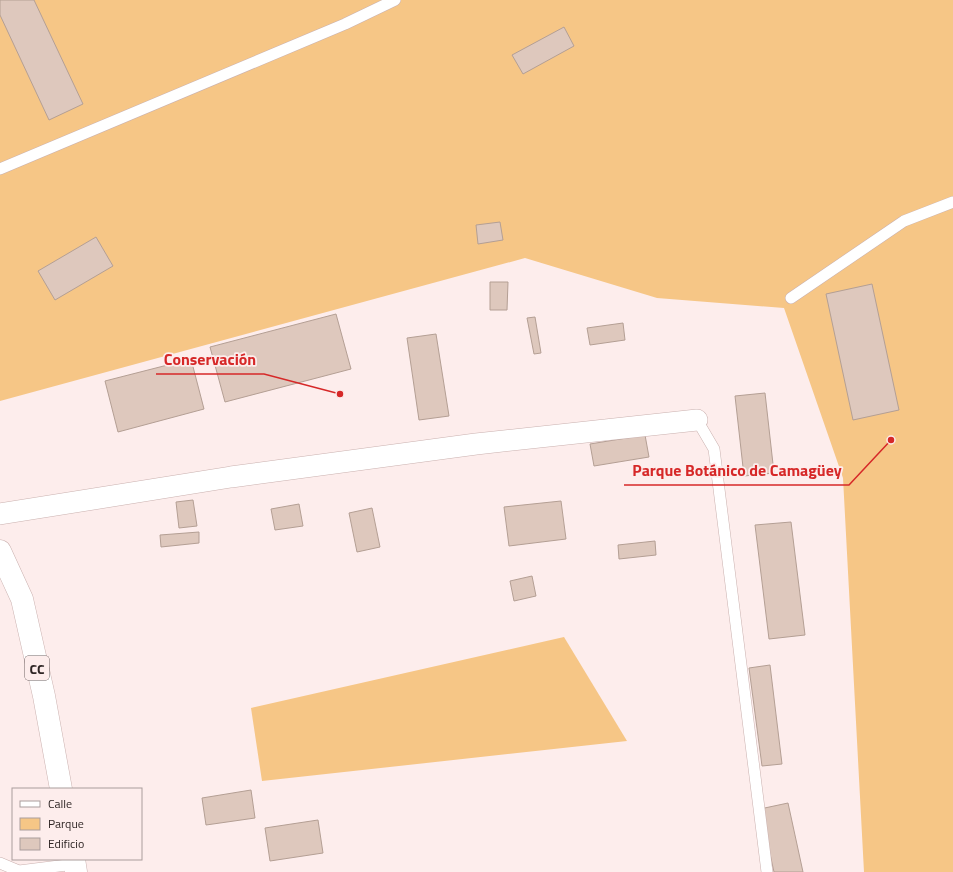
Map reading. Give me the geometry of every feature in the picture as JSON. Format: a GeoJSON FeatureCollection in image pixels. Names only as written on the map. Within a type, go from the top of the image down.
{"type":"FeatureCollection","features":[{"type":"Feature","properties":{"kind":"main road","name":"CC"},"geometry":{"type":"LineString","coordinates":[[0,550],[22,599],[44,696],[61,788]]}},
{"type":"Feature","properties":{"kind":"street"},"geometry":{"type":"LineString","coordinates":[[0,514],[239,476],[476,444],[697,420]]}},
{"type":"Feature","properties":{"kind":"lane"},"geometry":{"type":"LineString","coordinates":[[0,169],[345,24],[395,0]]}},
{"type":"Feature","properties":{"kind":"lane"},"geometry":{"type":"LineString","coordinates":[[791,298],[904,221],[953,202]]}},
{"type":"Feature","properties":{"kind":"lane"},"geometry":{"type":"LineString","coordinates":[[697,420],[714,449],[767,872]]}},
{"type":"Feature","properties":{"kind":"lane"},"geometry":{"type":"LineString","coordinates":[[0,863],[18,871],[75,865]]}},
{"type":"Feature","properties":{"kind":"green space"},"geometry":{"type":"Polygon","coordinates":[[[0,0],[953,0],[953,872],[864,872],[843,478],[784,308],[657,298],[525,258],[0,401],[0,0]]]}},
{"type":"Feature","properties":{"kind":"green space"},"geometry":{"type":"Polygon","coordinates":[[[564,637],[627,741],[262,781],[251,708],[564,637]]]}},
{"type":"Feature","properties":{"kind":"building"},"geometry":{"type":"Polygon","coordinates":[[[0,0],[34,0],[83,104],[49,120],[0,15],[0,0]]]}},
{"type":"Feature","properties":{"kind":"building"},"geometry":{"type":"Polygon","coordinates":[[[564,27],[574,46],[523,74],[512,55],[564,27]]]}},
{"type":"Feature","properties":{"kind":"building"},"geometry":{"type":"Polygon","coordinates":[[[500,222],[503,240],[478,244],[476,225],[500,222]]]}},
{"type":"Feature","properties":{"kind":"building"},"geometry":{"type":"Polygon","coordinates":[[[96,237],[113,266],[55,300],[38,271],[96,237]]]}},
{"type":"Feature","properties":{"kind":"building"},"geometry":{"type":"Polygon","coordinates":[[[490,282],[508,282],[507,310],[490,310],[490,282]]]}},
{"type":"Feature","properties":{"kind":"building"},"geometry":{"type":"Polygon","coordinates":[[[872,284],[899,410],[853,420],[826,294],[872,284]]]}},
{"type":"Feature","properties":{"kind":"building"},"geometry":{"type":"Polygon","coordinates":[[[336,314],[351,369],[225,402],[210,347],[336,314]]]}},
{"type":"Feature","properties":{"kind":"building"},"geometry":{"type":"Polygon","coordinates":[[[535,317],[541,353],[534,354],[527,318],[535,317]]]}},
{"type":"Feature","properties":{"kind":"building"},"geometry":{"type":"Polygon","coordinates":[[[623,323],[625,340],[590,345],[587,328],[623,323]]]}},
{"type":"Feature","properties":{"kind":"building"},"geometry":{"type":"Polygon","coordinates":[[[436,334],[449,416],[419,420],[407,338],[436,334]]]}},
{"type":"Feature","properties":{"kind":"building"},"geometry":{"type":"Polygon","coordinates":[[[191,359],[204,409],[118,432],[105,381],[191,359]]]}},
{"type":"Feature","properties":{"kind":"building"},"geometry":{"type":"Polygon","coordinates":[[[765,393],[774,473],[744,476],[735,396],[765,393]]]}},
{"type":"Feature","properties":{"kind":"building"},"geometry":{"type":"Polygon","coordinates":[[[645,435],[649,457],[594,466],[590,444],[645,435]]]}},
{"type":"Feature","properties":{"kind":"building"},"geometry":{"type":"Polygon","coordinates":[[[193,500],[197,526],[179,528],[176,502],[193,500]]]}},
{"type":"Feature","properties":{"kind":"building"},"geometry":{"type":"Polygon","coordinates":[[[561,501],[566,539],[509,546],[504,507],[561,501]]]}},
{"type":"Feature","properties":{"kind":"building"},"geometry":{"type":"Polygon","coordinates":[[[299,504],[303,526],[275,530],[271,509],[299,504]]]}},
{"type":"Feature","properties":{"kind":"building"},"geometry":{"type":"Polygon","coordinates":[[[372,508],[380,547],[357,552],[349,513],[372,508]]]}},
{"type":"Feature","properties":{"kind":"building"},"geometry":{"type":"Polygon","coordinates":[[[791,522],[805,635],[769,639],[755,525],[791,522]]]}},
{"type":"Feature","properties":{"kind":"building"},"geometry":{"type":"Polygon","coordinates":[[[199,532],[199,543],[161,547],[160,535],[199,532]]]}},
{"type":"Feature","properties":{"kind":"building"},"geometry":{"type":"Polygon","coordinates":[[[655,541],[656,555],[619,559],[618,545],[655,541]]]}},
{"type":"Feature","properties":{"kind":"building"},"geometry":{"type":"Polygon","coordinates":[[[532,576],[536,596],[514,601],[510,581],[532,576]]]}},
{"type":"Feature","properties":{"kind":"building"},"geometry":{"type":"Polygon","coordinates":[[[770,665],[782,764],[762,766],[749,668],[770,665]]]}},
{"type":"Feature","properties":{"kind":"building"},"geometry":{"type":"Polygon","coordinates":[[[251,790],[255,818],[206,825],[202,798],[251,790]]]}},
{"type":"Feature","properties":{"kind":"building"},"geometry":{"type":"Polygon","coordinates":[[[788,803],[803,872],[774,872],[760,809],[788,803]]]}},
{"type":"Feature","properties":{"kind":"building"},"geometry":{"type":"Polygon","coordinates":[[[318,820],[323,853],[270,861],[265,828],[318,820]]]}},
{"type":"Feature","properties":{"kind":"place","name":"Conservación"},"geometry":{"type":"Point","coordinates":[340,394]}},
{"type":"Feature","properties":{"kind":"place","name":"Parque Botánico de Camagüey"},"geometry":{"type":"Point","coordinates":[891,440]}}]}
